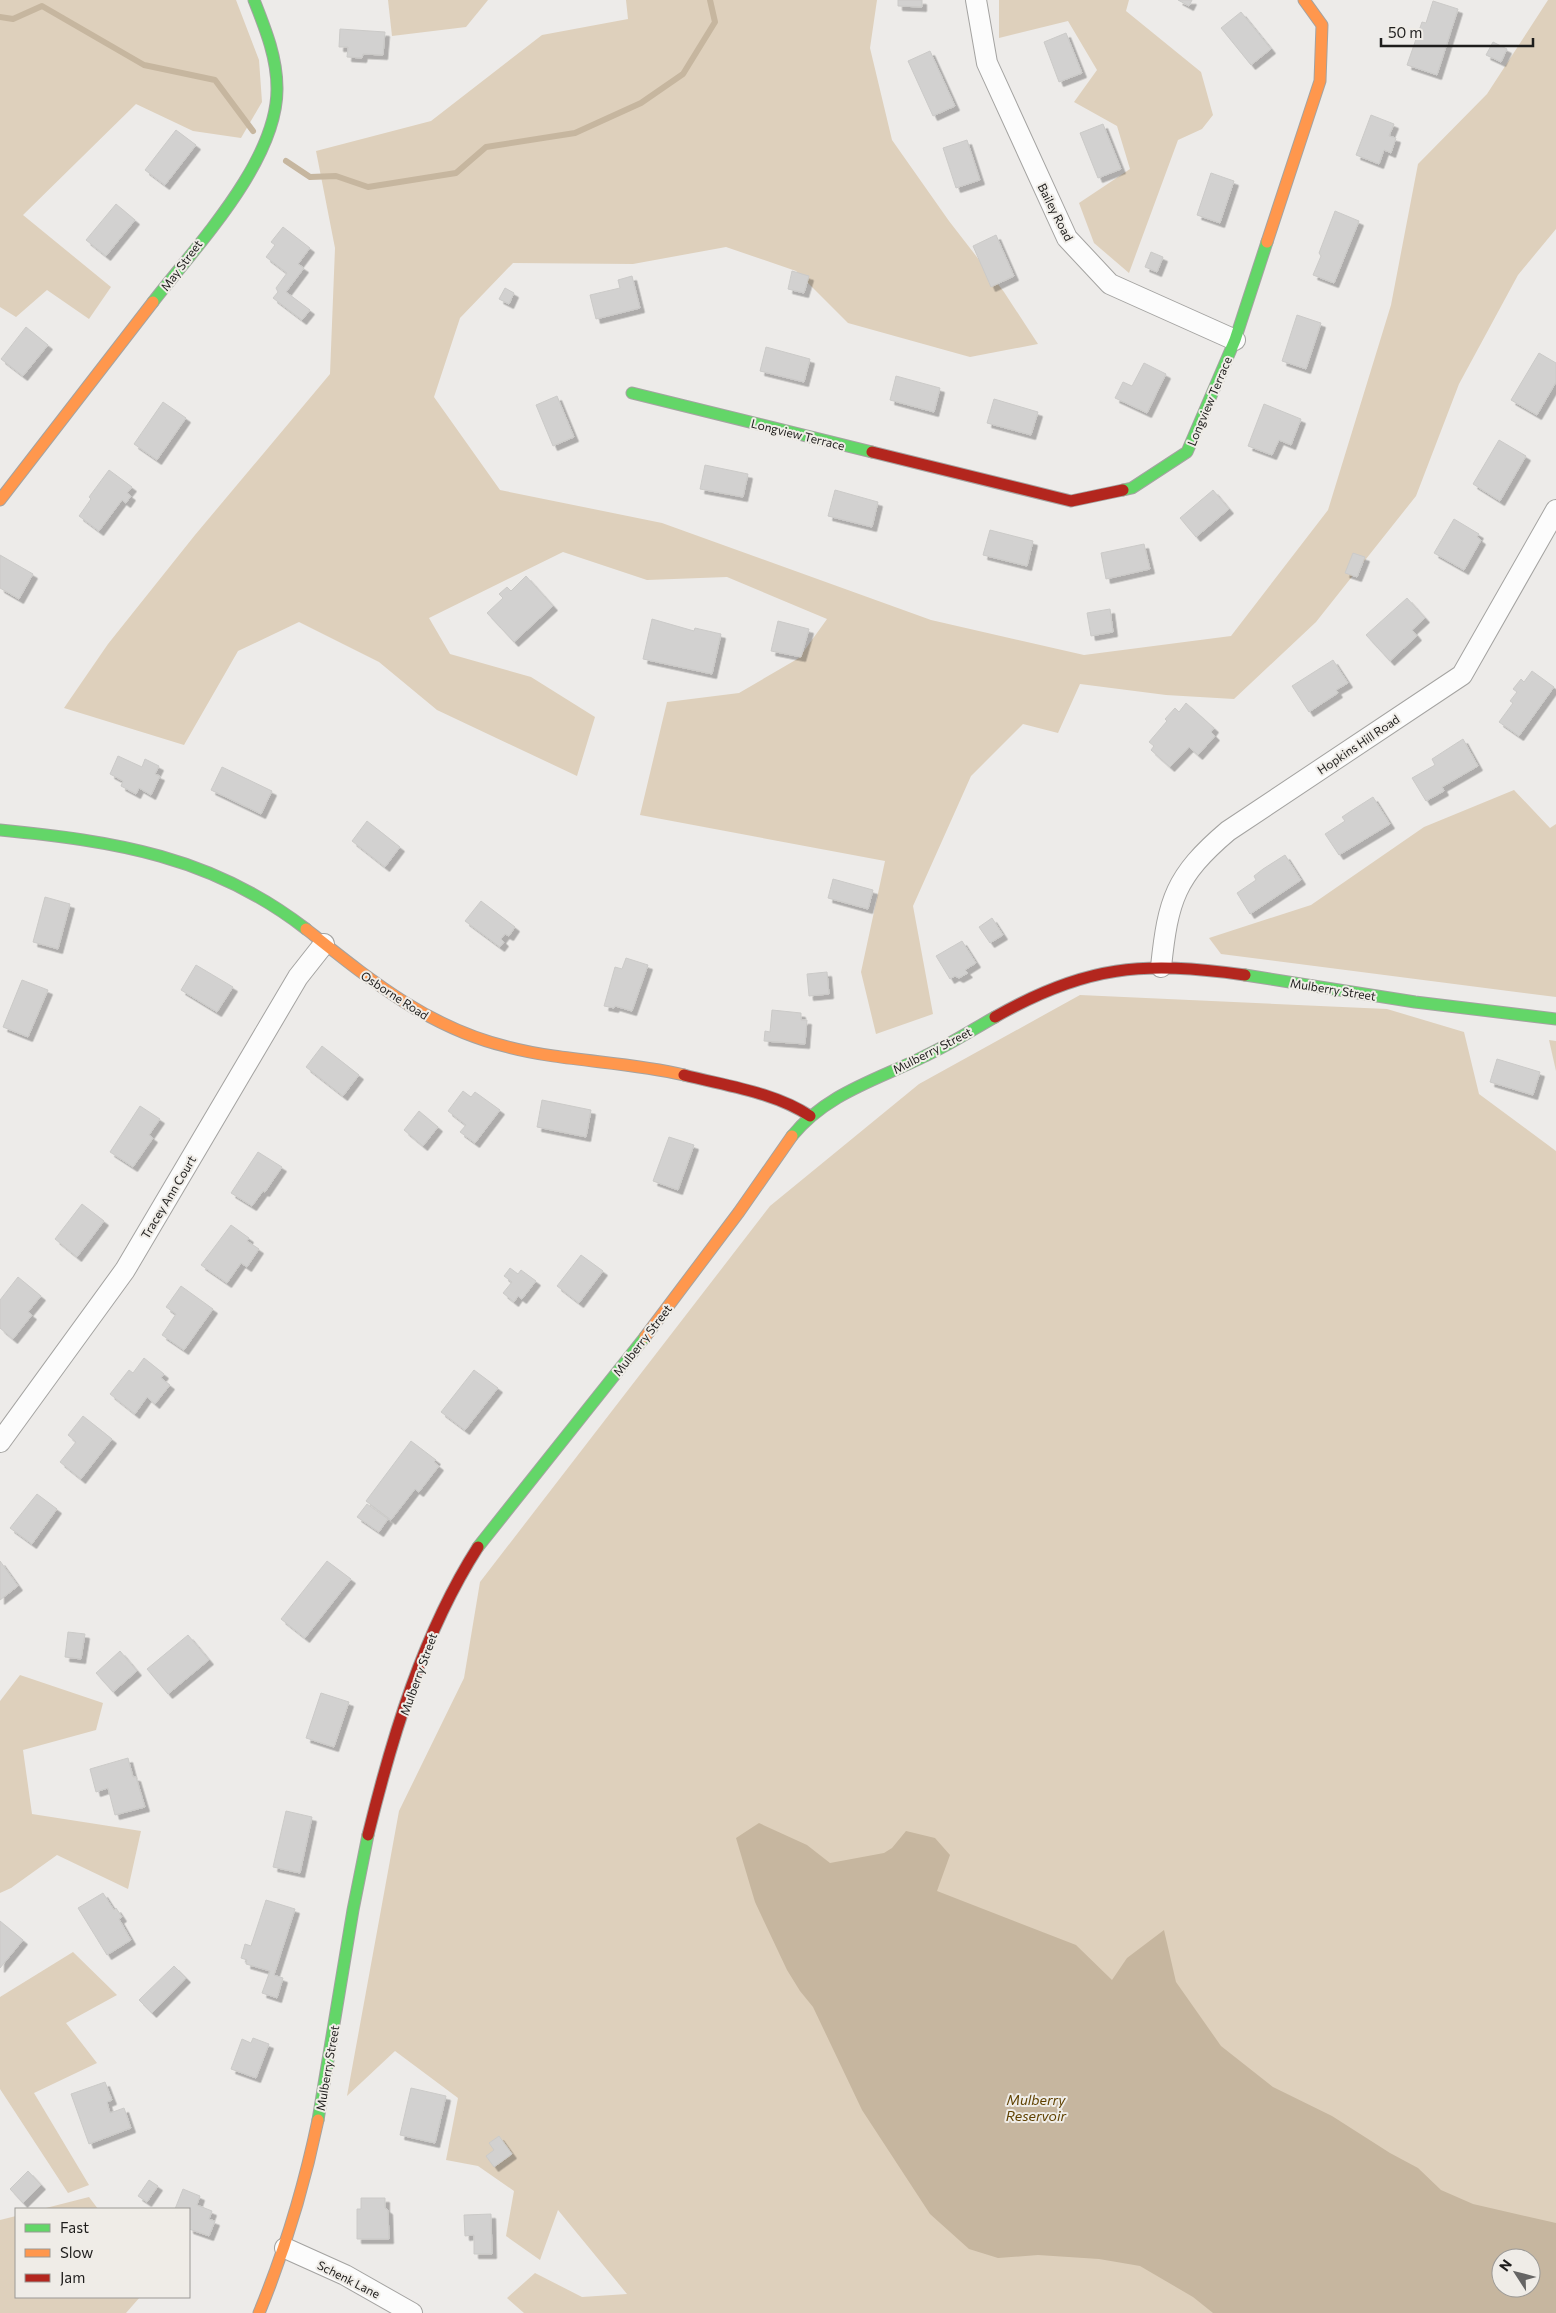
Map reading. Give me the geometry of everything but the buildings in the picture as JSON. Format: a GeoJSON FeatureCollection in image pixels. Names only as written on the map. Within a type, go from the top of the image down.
{"type":"FeatureCollection","features":[{"type":"Feature","properties":{"kind":"street","name":"May Street"},"geometry":{"type":"LineString","coordinates":[[0,500],[176,273],[257,160],[274,117],[277,86],[275,62],[254,0]]}},
{"type":"Feature","properties":{"kind":"street","name":"Bailey Road"},"geometry":{"type":"LineString","coordinates":[[976,0],[987,62],[1067,238],[1110,284],[1235,340]]}},
{"type":"Feature","properties":{"kind":"street","name":"Longview Terrace"},"geometry":{"type":"LineString","coordinates":[[632,393],[1071,502],[1132,488],[1187,452],[1235,340],[1320,81],[1322,25],[1304,0]]}},
{"type":"Feature","properties":{"kind":"street","name":"Hopkins Hill Road"},"geometry":{"type":"LineString","coordinates":[[1161,967],[1169,908],[1180,884],[1201,853],[1228,831],[1462,675],[1556,510]]}},
{"type":"Feature","properties":{"kind":"street","name":"Osborne Road"},"geometry":{"type":"LineString","coordinates":[[0,830],[70,836],[123,845],[175,860],[204,871],[262,899],[289,917],[374,982],[422,1013],[464,1034],[492,1043],[559,1057],[645,1067],[697,1079],[786,1102],[810,1116]]}},
{"type":"Feature","properties":{"kind":"street","name":"Tracey Ann Court"},"geometry":{"type":"LineString","coordinates":[[0,1442],[126,1270],[298,977],[324,944]]}},
{"type":"Feature","properties":{"kind":"street","name":"Mulberry Street"},"geometry":{"type":"LineString","coordinates":[[259,2313],[285,2248],[312,2154],[353,1910],[371,1822],[398,1728],[441,1613],[459,1576],[479,1546],[638,1347],[752,1194],[794,1132],[810,1116],[833,1099],[861,1084],[925,1056],[1021,1002],[1098,972],[1161,967],[1286,981],[1455,1008],[1556,1019]]}},
{"type":"Feature","properties":{"kind":"street","name":"Schenk Lane"},"geometry":{"type":"LineString","coordinates":[[285,2248],[345,2275],[412,2313]]}},
{"type":"Feature","properties":{"kind":"shaded area"},"geometry":{"type":"Polygon","coordinates":[[[0,0],[236,0],[259,60],[262,102],[241,138],[193,131],[136,104],[23,215],[111,287],[89,319],[47,290],[16,317],[0,307],[0,0]]]}},
{"type":"Feature","properties":{"kind":"shaded area"},"geometry":{"type":"Polygon","coordinates":[[[388,0],[488,0],[466,27],[392,36],[388,0]]]}},
{"type":"Feature","properties":{"kind":"shaded area"},"geometry":{"type":"Polygon","coordinates":[[[626,0],[877,0],[870,48],[892,140],[949,221],[1004,292],[1038,344],[970,357],[848,323],[796,271],[726,247],[633,264],[513,263],[460,318],[434,397],[500,490],[662,523],[931,620],[1084,655],[1231,636],[1328,510],[1391,305],[1418,164],[1487,94],[1548,0],[1556,0],[1556,229],[1518,275],[1459,384],[1416,496],[1316,622],[1234,699],[1166,695],[1080,684],[1058,733],[1023,724],[971,776],[913,906],[933,1014],[876,1034],[861,972],[885,861],[640,815],[667,702],[739,693],[799,658],[827,619],[727,577],[647,580],[563,552],[429,618],[450,654],[531,677],[595,717],[577,776],[437,710],[379,662],[299,622],[238,651],[184,745],[64,708],[108,644],[195,535],[330,374],[335,248],[316,151],[431,121],[542,35],[628,19],[626,0]]]}},
{"type":"Feature","properties":{"kind":"shaded area"},"geometry":{"type":"Polygon","coordinates":[[[999,0],[1129,0],[1126,11],[1201,72],[1213,115],[1202,129],[1178,140],[1129,273],[1094,243],[1079,203],[1130,169],[1117,126],[1074,102],[1097,70],[1068,21],[999,38],[999,0]]]}},
{"type":"Feature","properties":{"kind":"shaded area"},"geometry":{"type":"Polygon","coordinates":[[[1514,790],[1550,828],[1556,824],[1556,997],[1221,954],[1209,938],[1311,905],[1424,827],[1514,790]]]}},
{"type":"Feature","properties":{"kind":"shaded area"},"geometry":{"type":"Polygon","coordinates":[[[1080,995],[1387,1009],[1464,1032],[1479,1094],[1556,1151],[1556,2313],[524,2313],[507,2298],[535,2273],[582,2297],[627,2294],[558,2210],[540,2260],[506,2236],[514,2191],[478,2166],[446,2160],[458,2098],[395,2051],[347,2096],[399,1811],[464,1678],[480,1582],[770,1206],[919,1084],[1080,995]]]}},
{"type":"Feature","properties":{"kind":"shaded area"},"geometry":{"type":"Polygon","coordinates":[[[1549,1040],[1556,1041],[1556,1071],[1549,1040]]]}},
{"type":"Feature","properties":{"kind":"shaded area"},"geometry":{"type":"Polygon","coordinates":[[[20,1675],[103,1703],[96,1730],[23,1750],[32,1814],[141,1831],[128,1889],[57,1855],[11,1888],[0,1893],[0,1701],[20,1675]]]}},
{"type":"Feature","properties":{"kind":"shaded area"},"geometry":{"type":"Polygon","coordinates":[[[73,1952],[117,1995],[66,2023],[97,2063],[34,2093],[89,2185],[68,2193],[0,2089],[0,1997],[73,1952]]]}},
{"type":"Feature","properties":{"kind":"shaded area"},"geometry":{"type":"Polygon","coordinates":[[[89,2197],[97,2208],[46,2208],[89,2197]]]}},
{"type":"Feature","properties":{"kind":"shaded area"},"geometry":{"type":"Polygon","coordinates":[[[15,2216],[15,2298],[139,2298],[126,2313],[0,2313],[0,2220],[15,2216]]]}},
{"type":"Feature","properties":{"kind":"water","name":"Mulberry Reservoir"},"geometry":{"type":"Polygon","coordinates":[[[759,1823],[807,1845],[830,1863],[884,1853],[892,1848],[906,1831],[935,1838],[950,1855],[937,1891],[1076,1945],[1112,1980],[1127,1958],[1164,1930],[1176,1982],[1221,2046],[1273,2087],[1332,2116],[1390,2153],[1418,2168],[1441,2190],[1473,2204],[1556,2223],[1556,2313],[1213,2313],[1193,2297],[1140,2266],[1099,2259],[1038,2255],[998,2258],[969,2249],[930,2214],[862,2110],[813,2007],[787,1970],[755,1902],[736,1838],[759,1823]]]}},
{"type":"Feature","properties":{"kind":"waterway"},"geometry":{"type":"LineString","coordinates":[[286,161],[310,177],[336,176],[368,187],[456,173],[486,147],[575,133],[641,103],[683,74],[715,22],[710,0]]}},
{"type":"Feature","properties":{"kind":"waterway"},"geometry":{"type":"LineString","coordinates":[[0,17],[13,19],[42,6],[144,65],[215,80],[253,131]]}},
{"type":"Feature","properties":{"kind":"traffic: fast"},"geometry":{"type":"LineString","coordinates":[[153,302],[232,201],[250,173],[264,144],[274,116],[277,88],[275,65],[270,43],[254,0]]}},
{"type":"Feature","properties":{"kind":"traffic: fast"},"geometry":{"type":"LineString","coordinates":[[1123,490],[1132,488],[1187,452],[1235,340],[1267,242]]}},
{"type":"Feature","properties":{"kind":"traffic: fast"},"geometry":{"type":"LineString","coordinates":[[632,393],[872,452]]}},
{"type":"Feature","properties":{"kind":"traffic: fast"},"geometry":{"type":"LineString","coordinates":[[0,830],[42,834],[122,847],[198,868],[235,884],[271,904],[306,929]]}},
{"type":"Feature","properties":{"kind":"traffic: fast"},"geometry":{"type":"LineString","coordinates":[[1245,975],[1415,1002],[1556,1019]]}},
{"type":"Feature","properties":{"kind":"traffic: fast"},"geometry":{"type":"LineString","coordinates":[[792,1136],[806,1121],[837,1098],[934,1052],[995,1017]]}},
{"type":"Feature","properties":{"kind":"traffic: fast"},"geometry":{"type":"LineString","coordinates":[[478,1547],[645,1337]]}},
{"type":"Feature","properties":{"kind":"traffic: fast"},"geometry":{"type":"LineString","coordinates":[[318,2120],[353,1910],[368,1835]]}},
{"type":"Feature","properties":{"kind":"traffic: slow"},"geometry":{"type":"LineString","coordinates":[[1267,242],[1320,81],[1322,25],[1304,0]]}},
{"type":"Feature","properties":{"kind":"traffic: slow"},"geometry":{"type":"LineString","coordinates":[[0,500],[153,302]]}},
{"type":"Feature","properties":{"kind":"traffic: slow"},"geometry":{"type":"LineString","coordinates":[[306,929],[353,966],[401,1000],[452,1028],[479,1039],[552,1056],[662,1070],[684,1075]]}},
{"type":"Feature","properties":{"kind":"traffic: slow"},"geometry":{"type":"LineString","coordinates":[[645,1337],[739,1212],[792,1136]]}},
{"type":"Feature","properties":{"kind":"traffic: slow"},"geometry":{"type":"LineString","coordinates":[[259,2313],[293,2218],[307,2170],[318,2120]]}},
{"type":"Feature","properties":{"kind":"traffic: jam"},"geometry":{"type":"LineString","coordinates":[[872,452],[1071,501],[1123,490]]}},
{"type":"Feature","properties":{"kind":"traffic: jam"},"geometry":{"type":"LineString","coordinates":[[995,1017],[1058,987],[1087,977],[1116,971],[1145,968],[1176,968],[1245,975]]}},
{"type":"Feature","properties":{"kind":"traffic: jam"},"geometry":{"type":"LineString","coordinates":[[684,1075],[765,1095],[810,1116]]}},
{"type":"Feature","properties":{"kind":"traffic: jam"},"geometry":{"type":"LineString","coordinates":[[368,1835],[377,1798],[411,1686],[441,1614],[458,1580],[478,1547]]}}]}
